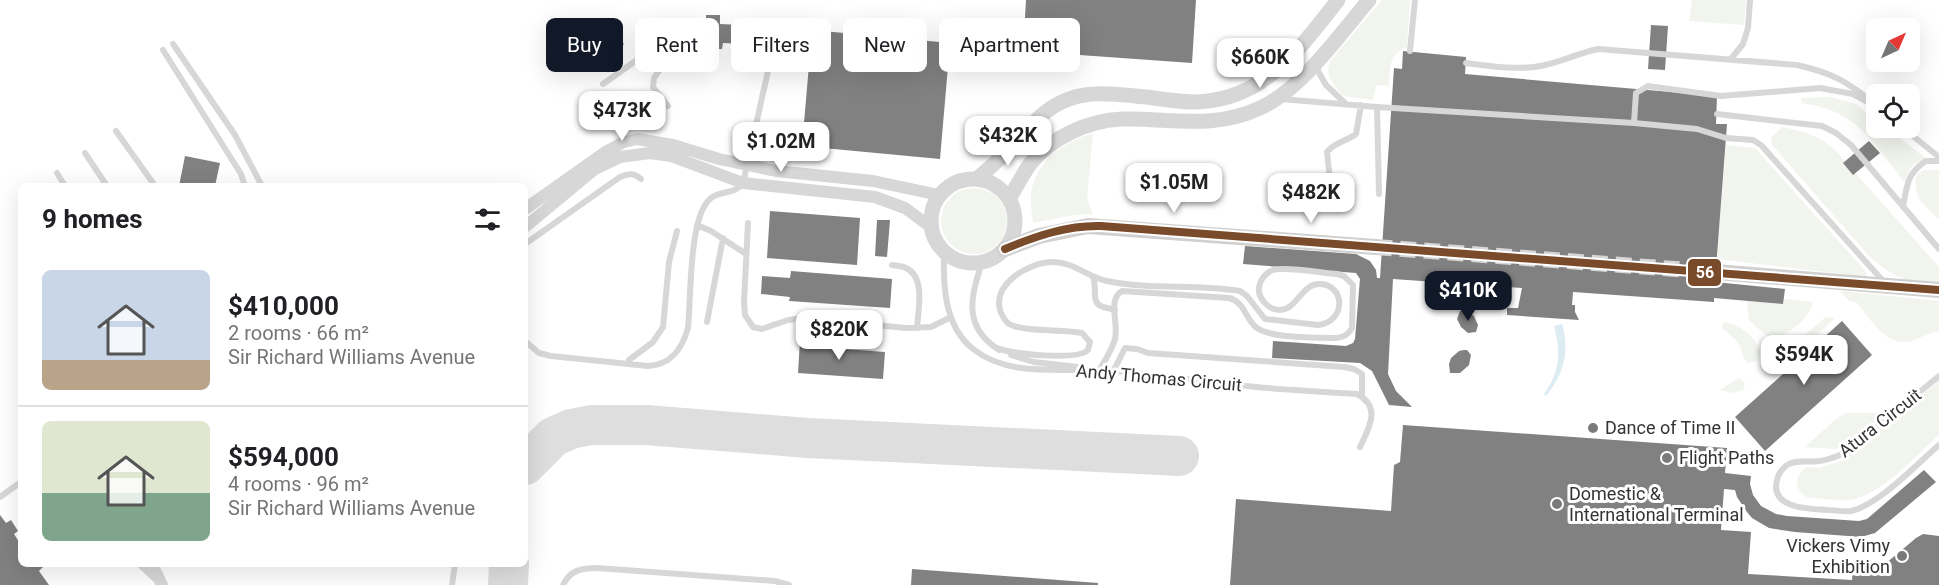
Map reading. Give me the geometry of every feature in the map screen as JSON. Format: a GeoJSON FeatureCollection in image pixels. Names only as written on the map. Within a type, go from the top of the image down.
{"type":"FeatureCollection","features":[{"type":"Feature","properties":{"kind":"main road"},"geometry":{"type":"LineString","coordinates":[[1005,249],[1057,231],[1088,226],[1376,247]]}},
{"type":"Feature","properties":{"kind":"main road"},"geometry":{"type":"LineString","coordinates":[[1716,272],[1939,290]]}},
{"type":"Feature","properties":{"kind":"street"},"geometry":{"type":"LineString","coordinates":[[977,179],[1041,114],[1070,98],[1110,94],[1196,102],[1246,91],[1266,80],[1288,62],[1338,0]]}},
{"type":"Feature","properties":{"kind":"street"},"geometry":{"type":"LineString","coordinates":[[1009,199],[1024,172],[1037,156],[1054,142],[1085,127],[1122,119],[1220,121],[1262,108],[1300,80],[1369,0]]}},
{"type":"Feature","properties":{"kind":"street"},"geometry":{"type":"LineString","coordinates":[[528,207],[607,151],[624,142],[637,139],[673,145],[719,159],[776,171],[873,181],[939,195]]}},
{"type":"Feature","properties":{"kind":"street"},"geometry":{"type":"LineString","coordinates":[[528,225],[595,169],[608,161],[635,154],[650,153],[670,156],[743,183],[875,197],[905,208],[932,228]]}},
{"type":"Feature","properties":{"kind":"street"},"geometry":{"type":"LineString","coordinates":[[977,179],[992,183],[1002,190],[1009,199],[1014,212],[1015,225],[1012,238],[1005,249],[994,258],[968,263],[944,252],[936,241],[931,217],[939,195],[958,182],[977,179]]}},
{"type":"Feature","properties":{"kind":"street"},"geometry":{"type":"LineString","coordinates":[[153,567],[160,585]]}},
{"type":"Feature","properties":{"kind":"lane"},"geometry":{"type":"LineString","coordinates":[[1410,51],[1414,0]]}},
{"type":"Feature","properties":{"kind":"lane"},"geometry":{"type":"LineString","coordinates":[[1730,60],[1743,45],[1748,28],[1750,0]]}},
{"type":"Feature","properties":{"kind":"lane"},"geometry":{"type":"LineString","coordinates":[[173,44],[230,127],[260,183]]}},
{"type":"Feature","properties":{"kind":"lane"},"geometry":{"type":"LineString","coordinates":[[1466,63],[1532,67],[1598,49],[1797,65],[1823,71],[1855,88],[1866,97]]}},
{"type":"Feature","properties":{"kind":"lane"},"geometry":{"type":"LineString","coordinates":[[163,50],[241,174],[244,183]]}},
{"type":"Feature","properties":{"kind":"lane"},"geometry":{"type":"LineString","coordinates":[[603,84],[635,61]]}},
{"type":"Feature","properties":{"kind":"lane"},"geometry":{"type":"LineString","coordinates":[[1314,64],[1326,85],[1346,104]]}},
{"type":"Feature","properties":{"kind":"lane"},"geometry":{"type":"LineString","coordinates":[[657,72],[653,87],[668,106]]}},
{"type":"Feature","properties":{"kind":"lane"},"geometry":{"type":"LineString","coordinates":[[528,344],[539,353],[551,356],[648,366],[659,366],[680,349],[688,328],[697,225],[703,206],[717,193],[734,191],[743,183],[768,72]]}},
{"type":"Feature","properties":{"kind":"lane"},"geometry":{"type":"LineString","coordinates":[[1634,123],[1636,93],[1648,86],[1721,96],[1820,88],[1853,94],[1866,101]]}},
{"type":"Feature","properties":{"kind":"lane"},"geometry":{"type":"LineString","coordinates":[[1276,98],[1377,107],[1634,123],[1697,129],[1726,138],[1753,140],[1761,145],[1889,287]]}},
{"type":"Feature","properties":{"kind":"lane"},"geometry":{"type":"LineString","coordinates":[[1331,189],[1327,152],[1333,145],[1345,142],[1356,134],[1361,105]]}},
{"type":"Feature","properties":{"kind":"lane"},"geometry":{"type":"LineString","coordinates":[[1377,107],[1378,194]]}},
{"type":"Feature","properties":{"kind":"lane"},"geometry":{"type":"LineString","coordinates":[[1717,114],[1822,126],[1836,133],[1851,146],[1939,249]]}},
{"type":"Feature","properties":{"kind":"lane"},"geometry":{"type":"LineString","coordinates":[[116,131],[153,183]]}},
{"type":"Feature","properties":{"kind":"lane"},"geometry":{"type":"LineString","coordinates":[[1915,138],[1939,159]]}},
{"type":"Feature","properties":{"kind":"lane"},"geometry":{"type":"LineString","coordinates":[[85,153],[105,183]]}},
{"type":"Feature","properties":{"kind":"lane"},"geometry":{"type":"LineString","coordinates":[[1903,207],[1912,172],[1926,161],[1939,159]]}},
{"type":"Feature","properties":{"kind":"lane"},"geometry":{"type":"LineString","coordinates":[[57,173],[63,183]]}},
{"type":"Feature","properties":{"kind":"lane"},"geometry":{"type":"LineString","coordinates":[[528,242],[621,177],[636,174],[641,179]]}},
{"type":"Feature","properties":{"kind":"lane"},"geometry":{"type":"LineString","coordinates":[[748,224],[744,302],[745,315],[753,327],[762,329],[788,320],[804,318],[931,327],[951,317]]}},
{"type":"Feature","properties":{"kind":"lane"},"geometry":{"type":"LineString","coordinates":[[697,225],[723,238],[746,254]]}},
{"type":"Feature","properties":{"kind":"lane"},"geometry":{"type":"LineString","coordinates":[[629,360],[653,342],[663,327],[669,262],[677,231]]}},
{"type":"Feature","properties":{"kind":"lane"},"geometry":{"type":"LineString","coordinates":[[707,322],[723,238]]}},
{"type":"Feature","properties":{"kind":"lane","name":"Andy Thomas Circuit"},"geometry":{"type":"LineString","coordinates":[[944,252],[945,289],[951,317],[965,342],[990,360],[1019,368],[1113,370],[1258,387],[1357,394],[1362,397]]}},
{"type":"Feature","properties":{"kind":"lane"},"geometry":{"type":"LineString","coordinates":[[982,262],[971,297],[979,330],[986,340],[1021,359],[1087,369]]}},
{"type":"Feature","properties":{"kind":"lane"},"geometry":{"type":"LineString","coordinates":[[997,348],[1026,354],[1075,355],[1086,353],[1090,347],[1086,335],[1077,332],[1012,326],[1006,321],[999,303],[1000,295],[1008,282],[1035,265],[1050,262],[1064,262],[1114,282],[1240,291],[1247,296],[1265,319],[1318,326],[1332,321],[1336,316],[1340,307],[1336,293],[1325,285],[1314,285],[1285,309],[1273,309],[1260,296],[1260,283],[1267,273],[1275,269],[1282,269],[1337,274],[1349,279],[1354,291],[1352,328],[1344,337],[1336,338],[1265,332],[1252,324],[1237,301],[1223,297],[1126,290],[1116,295],[1115,338],[1100,369]]}},
{"type":"Feature","properties":{"kind":"lane"},"geometry":{"type":"LineString","coordinates":[[892,265],[906,267],[914,273],[918,283],[919,298],[917,327]]}},
{"type":"Feature","properties":{"kind":"lane"},"geometry":{"type":"LineString","coordinates":[[1092,275],[1095,281],[1097,303],[1102,307],[1115,310]]}},
{"type":"Feature","properties":{"kind":"lane"},"geometry":{"type":"LineString","coordinates":[[1113,370],[1125,348],[1148,353],[1354,369],[1362,374],[1362,397],[1370,404],[1371,419],[1360,447]]}},
{"type":"Feature","properties":{"kind":"lane","name":"Atura Circuit"},"geometry":{"type":"LineString","coordinates":[[1939,376],[1845,453],[1831,460],[1789,464],[1778,477],[1776,485],[1783,500],[1798,508],[1850,511],[1880,496],[1939,445]]}},
{"type":"Feature","properties":{"kind":"lane"},"geometry":{"type":"LineString","coordinates":[[0,497],[18,484]]}},
{"type":"Feature","properties":{"kind":"lane"},"geometry":{"type":"LineString","coordinates":[[142,567],[160,585]]}},
{"type":"Feature","properties":{"kind":"lane"},"geometry":{"type":"LineString","coordinates":[[452,585],[455,567]]}},
{"type":"Feature","properties":{"kind":"lane"},"geometry":{"type":"LineString","coordinates":[[563,585],[566,579],[576,571],[597,568],[775,581],[789,585]]}},
{"type":"Feature","properties":{"kind":"shaded area"},"geometry":{"type":"Polygon","coordinates":[[[1382,0],[1410,0],[1407,47],[1393,58],[1389,86],[1376,85],[1373,100],[1343,96],[1329,75],[1331,60],[1382,0]]]}},
{"type":"Feature","properties":{"kind":"shaded area"},"geometry":{"type":"Polygon","coordinates":[[[1692,0],[1746,0],[1744,25],[1689,21],[1692,0]]]}},
{"type":"Feature","properties":{"kind":"shaded area"},"geometry":{"type":"Polygon","coordinates":[[[1831,97],[1856,104],[1866,112],[1866,135],[1841,115],[1802,103],[1801,98],[1831,97]]]}},
{"type":"Feature","properties":{"kind":"shaded area"},"geometry":{"type":"Polygon","coordinates":[[[1782,127],[1810,134],[1834,149],[1939,267],[1939,285],[1901,278],[1869,256],[1772,145],[1771,138],[1782,127]]]}},
{"type":"Feature","properties":{"kind":"shaded area"},"geometry":{"type":"Polygon","coordinates":[[[1093,133],[1087,199],[1093,214],[1073,215],[1033,223],[1031,194],[1038,172],[1053,154],[1093,133]]]}},
{"type":"Feature","properties":{"kind":"shaded area"},"geometry":{"type":"Polygon","coordinates":[[[1869,138],[1899,138],[1927,159],[1912,167],[1906,184],[1869,138]]]}},
{"type":"Feature","properties":{"kind":"shaded area"},"geometry":{"type":"Polygon","coordinates":[[[1726,145],[1755,148],[1867,273],[1866,277],[1717,259],[1726,145]]]}},
{"type":"Feature","properties":{"kind":"shaded area"},"geometry":{"type":"Polygon","coordinates":[[[1924,170],[1939,170],[1939,220],[1924,205],[1916,189],[1917,174],[1924,170]]]}},
{"type":"Feature","properties":{"kind":"shaded area"},"geometry":{"type":"Polygon","coordinates":[[[974,188],[986,191],[997,198],[1004,209],[1007,221],[1004,233],[997,244],[986,251],[974,254],[962,251],[951,244],[944,233],[941,221],[944,209],[951,198],[962,191],[974,188]]]}},
{"type":"Feature","properties":{"kind":"shaded area"},"geometry":{"type":"Polygon","coordinates":[[[1840,291],[1939,301],[1939,332],[1912,341],[1895,341],[1873,323],[1856,302],[1849,301],[1840,291]]]}},
{"type":"Feature","properties":{"kind":"shaded area"},"geometry":{"type":"Polygon","coordinates":[[[1784,299],[1813,302],[1802,321],[1788,332],[1774,336],[1767,335],[1749,320],[1747,301],[1783,304],[1784,299]]]}},
{"type":"Feature","properties":{"kind":"shaded area"},"geometry":{"type":"Polygon","coordinates":[[[1826,317],[1835,318],[1812,339],[1800,339],[1826,317]]]}},
{"type":"Feature","properties":{"kind":"shaded area"},"geometry":{"type":"Polygon","coordinates":[[[1725,322],[1742,329],[1755,342],[1760,353],[1756,361],[1749,363],[1744,359],[1736,340],[1722,328],[1725,322]]]}},
{"type":"Feature","properties":{"kind":"shaded area"},"geometry":{"type":"Polygon","coordinates":[[[1562,324],[1565,344],[1564,362],[1546,396],[1544,394],[1553,378],[1558,362],[1558,344],[1554,326],[1562,324]]]}},
{"type":"Feature","properties":{"kind":"shaded area"},"geometry":{"type":"Polygon","coordinates":[[[1739,378],[1745,383],[1743,390],[1733,393],[1720,390],[1739,378]]]}},
{"type":"Feature","properties":{"kind":"shaded area"},"geometry":{"type":"Polygon","coordinates":[[[1939,381],[1939,435],[1897,474],[1872,492],[1848,500],[1806,497],[1802,493],[1797,482],[1806,467],[1819,468],[1841,461],[1939,381]]]}},
{"type":"Feature","properties":{"kind":"shaded area"},"geometry":{"type":"Polygon","coordinates":[[[1846,413],[1885,413],[1851,441],[1836,449],[1805,447],[1836,419],[1846,413]]]}},
{"type":"Feature","properties":{"kind":"building"},"geometry":{"type":"Polygon","coordinates":[[[1026,0],[1196,0],[1192,63],[1080,55],[1080,18],[1025,18],[1026,0]]]}},
{"type":"Feature","properties":{"kind":"building"},"geometry":{"type":"Polygon","coordinates":[[[706,15],[720,15],[720,24],[731,24],[731,43],[723,43],[722,49],[719,49],[719,18],[706,18],[706,15]]]}},
{"type":"Feature","properties":{"kind":"building"},"geometry":{"type":"Polygon","coordinates":[[[1651,25],[1668,26],[1665,70],[1648,69],[1651,25]]]}},
{"type":"Feature","properties":{"kind":"building"},"geometry":{"type":"Polygon","coordinates":[[[831,32],[843,33],[843,72],[927,72],[927,41],[939,42],[939,72],[948,72],[940,159],[802,146],[808,72],[831,72],[831,32]]]}},
{"type":"Feature","properties":{"kind":"building"},"geometry":{"type":"Polygon","coordinates":[[[1403,51],[1466,57],[1465,74],[1717,96],[1716,124],[1727,124],[1715,282],[1785,289],[1783,304],[1714,298],[1714,302],[1573,292],[1572,305],[1575,305],[1575,312],[1579,320],[1507,315],[1507,308],[1518,308],[1522,288],[1393,279],[1388,374],[1396,391],[1412,407],[1389,405],[1372,371],[1360,363],[1272,358],[1273,341],[1346,346],[1353,343],[1355,339],[1360,279],[1356,273],[1243,264],[1245,246],[1356,254],[1370,261],[1376,270],[1377,278],[1380,278],[1394,68],[1402,69],[1403,51]]]}},
{"type":"Feature","properties":{"kind":"building"},"geometry":{"type":"Polygon","coordinates":[[[1869,141],[1880,153],[1853,175],[1843,163],[1869,141]]]}},
{"type":"Feature","properties":{"kind":"building"},"geometry":{"type":"Polygon","coordinates":[[[185,156],[220,163],[216,183],[180,183],[185,156]]]}},
{"type":"Feature","properties":{"kind":"building"},"geometry":{"type":"Polygon","coordinates":[[[770,211],[860,218],[857,265],[767,258],[770,211]]]}},
{"type":"Feature","properties":{"kind":"building"},"geometry":{"type":"Polygon","coordinates":[[[877,220],[890,220],[887,257],[875,256],[877,220]]]}},
{"type":"Feature","properties":{"kind":"building"},"geometry":{"type":"Polygon","coordinates":[[[791,271],[892,279],[890,308],[789,301],[790,297],[761,294],[762,276],[790,278],[791,271]]]}},
{"type":"Feature","properties":{"kind":"building"},"geometry":{"type":"Polygon","coordinates":[[[1460,311],[1467,311],[1474,316],[1478,325],[1476,332],[1468,333],[1461,327],[1457,319],[1460,311]]]}},
{"type":"Feature","properties":{"kind":"building"},"geometry":{"type":"Polygon","coordinates":[[[1842,321],[1872,355],[1765,451],[1735,417],[1842,321]]]}},
{"type":"Feature","properties":{"kind":"building"},"geometry":{"type":"Polygon","coordinates":[[[800,340],[844,343],[844,349],[885,352],[883,379],[798,373],[800,340]]]}},
{"type":"Feature","properties":{"kind":"building"},"geometry":{"type":"Polygon","coordinates":[[[1467,350],[1471,355],[1469,365],[1460,373],[1450,373],[1451,358],[1459,351],[1467,350]]]}},
{"type":"Feature","properties":{"kind":"building","name":"Domestic & International Terminal"},"geometry":{"type":"Polygon","coordinates":[[[1403,425],[1727,448],[1725,473],[1751,476],[1750,484],[1753,495],[1761,506],[1776,514],[1787,516],[1859,521],[1867,519],[1924,470],[1936,482],[1875,533],[1861,537],[1769,528],[1752,518],[1737,497],[1735,490],[1724,489],[1721,530],[1751,532],[1748,574],[1852,580],[1853,567],[1879,569],[1923,534],[1939,536],[1939,585],[1230,585],[1236,499],[1391,511],[1394,465],[1400,462],[1403,425]]]}},
{"type":"Feature","properties":{"kind":"building"},"geometry":{"type":"Polygon","coordinates":[[[0,515],[6,523],[11,520],[18,531],[14,534],[18,540],[18,567],[43,567],[39,571],[49,585],[0,585],[0,515]]]}},
{"type":"Feature","properties":{"kind":"building"},"geometry":{"type":"Polygon","coordinates":[[[912,569],[1098,583],[1098,585],[911,585],[912,569]]]}},
{"type":"Feature","properties":{"kind":"taxiway"},"geometry":{"type":"LineString","coordinates":[[528,462],[553,437],[571,429],[591,425],[646,425],[808,438],[1179,456]]}},
{"type":"Feature","properties":{"kind":"taxiway"},"geometry":{"type":"LineString","coordinates":[[508,585],[509,567]]}},
{"type":"Feature","properties":{"kind":"tunnel"},"geometry":{"type":"LineString","coordinates":[[1376,247],[1716,272]]}},
{"type":"Feature","properties":{"kind":"transit line","name":"56"},"geometry":{"type":"LineString","coordinates":[[1005,249],[1052,232],[1076,227],[1101,226],[1939,290]]}},
{"type":"Feature","properties":{"kind":"place","name":"Dance of Time II"},"geometry":{"type":"Point","coordinates":[1593,428]}},
{"type":"Feature","properties":{"kind":"place","name":"Flight Paths"},"geometry":{"type":"Point","coordinates":[1667,458]}},
{"type":"Feature","properties":{"kind":"place","name":"Domestic & International Terminal"},"geometry":{"type":"Point","coordinates":[1557,504]}},
{"type":"Feature","properties":{"kind":"place","name":"Vickers Vimy Exhibition"},"geometry":{"type":"Point","coordinates":[1902,556]}}]}
